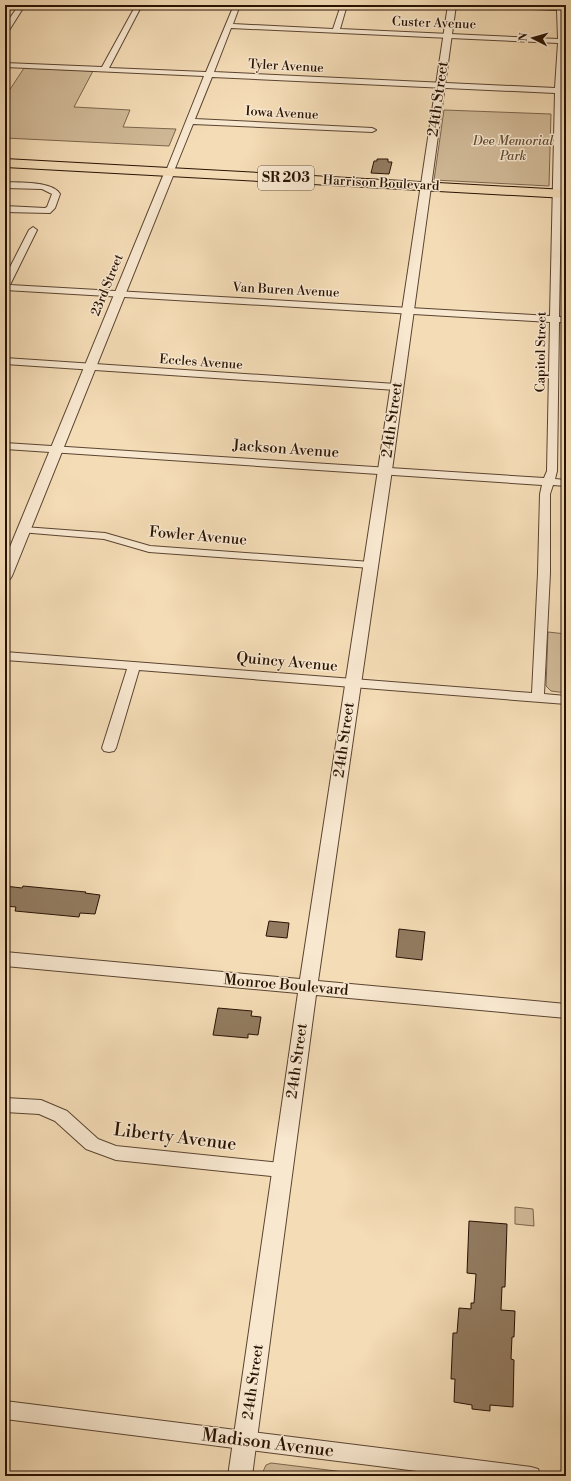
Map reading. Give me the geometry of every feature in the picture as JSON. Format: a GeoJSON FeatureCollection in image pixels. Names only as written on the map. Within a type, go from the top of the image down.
{"type":"FeatureCollection","features":[{"type":"Feature","properties":{"kind":"main road","name":"Harrison Boulevard"},"geometry":{"type":"LineString","coordinates":[[5,163],[561,194]]}},
{"type":"Feature","properties":{"kind":"street"},"geometry":{"type":"LineString","coordinates":[[5,30],[22,5]]}},
{"type":"Feature","properties":{"kind":"street"},"geometry":{"type":"LineString","coordinates":[[105,69],[139,5]]}},
{"type":"Feature","properties":{"kind":"street","name":"23rd Street"},"geometry":{"type":"LineString","coordinates":[[5,576],[237,5]]}},
{"type":"Feature","properties":{"kind":"street"},"geometry":{"type":"LineString","coordinates":[[336,31],[344,5]]}},
{"type":"Feature","properties":{"kind":"street","name":"24th Street"},"geometry":{"type":"LineString","coordinates":[[240,1476],[281,1170],[385,470],[452,5]]}},
{"type":"Feature","properties":{"kind":"street"},"geometry":{"type":"LineString","coordinates":[[487,5],[562,7]]}},
{"type":"Feature","properties":{"kind":"street","name":"Capitol Street"},"geometry":{"type":"LineString","coordinates":[[538,698],[544,573],[545,494],[552,471],[555,320],[561,194],[564,41],[562,7]]}},
{"type":"Feature","properties":{"kind":"street"},"geometry":{"type":"LineString","coordinates":[[5,15],[15,15]]}},
{"type":"Feature","properties":{"kind":"street","name":"Custer Avenue"},"geometry":{"type":"LineString","coordinates":[[229,26],[564,41]]}},
{"type":"Feature","properties":{"kind":"street","name":"Tyler Avenue"},"geometry":{"type":"LineString","coordinates":[[5,65],[562,91]]}},
{"type":"Feature","properties":{"kind":"street","name":"Iowa Avenue"},"geometry":{"type":"LineString","coordinates":[[190,121],[372,130]]}},
{"type":"Feature","properties":{"kind":"street"},"geometry":{"type":"LineString","coordinates":[[5,185],[44,187],[55,192],[56,194],[51,208],[47,211],[5,209]]}},
{"type":"Feature","properties":{"kind":"street"},"geometry":{"type":"LineString","coordinates":[[5,286],[33,230]]}},
{"type":"Feature","properties":{"kind":"street","name":"Van Buren Avenue"},"geometry":{"type":"LineString","coordinates":[[5,286],[566,320]]}},
{"type":"Feature","properties":{"kind":"street","name":"Eccles Avenue"},"geometry":{"type":"LineString","coordinates":[[5,361],[396,387]]}},
{"type":"Feature","properties":{"kind":"street","name":"Jackson Avenue"},"geometry":{"type":"LineString","coordinates":[[5,446],[566,483]]}},
{"type":"Feature","properties":{"kind":"street","name":"Fowler Avenue"},"geometry":{"type":"LineString","coordinates":[[24,530],[105,536],[149,549],[371,565]]}},
{"type":"Feature","properties":{"kind":"street","name":"Quincy Avenue"},"geometry":{"type":"LineString","coordinates":[[5,656],[566,700]]}},
{"type":"Feature","properties":{"kind":"street"},"geometry":{"type":"LineString","coordinates":[[109,748],[134,666]]}},
{"type":"Feature","properties":{"kind":"street","name":"Monroe Boulevard"},"geometry":{"type":"LineString","coordinates":[[5,959],[566,1011]]}},
{"type":"Feature","properties":{"kind":"street","name":"Liberty Avenue"},"geometry":{"type":"LineString","coordinates":[[6,1109],[41,1107],[61,1116],[92,1144],[116,1153],[281,1170]]}},
{"type":"Feature","properties":{"kind":"street","name":"Madison Avenue"},"geometry":{"type":"LineString","coordinates":[[5,1410],[531,1476]]}},
{"type":"Feature","properties":{"kind":"green space"},"geometry":{"type":"Polygon","coordinates":[[[24,68],[93,71],[74,107],[130,110],[123,127],[176,129],[169,146],[5,138],[5,97],[24,68]]]}},
{"type":"Feature","properties":{"kind":"green space","name":"Dee Memorial Park"},"geometry":{"type":"Polygon","coordinates":[[[444,110],[551,114],[549,186],[434,180],[444,110]]]}},
{"type":"Feature","properties":{"kind":"green space"},"geometry":{"type":"Polygon","coordinates":[[[548,632],[566,634],[566,693],[551,691],[546,686],[548,632]]]}},
{"type":"Feature","properties":{"kind":"green space"},"geometry":{"type":"Polygon","coordinates":[[[515,1207],[533,1209],[534,1226],[515,1224],[515,1207]]]}},
{"type":"Feature","properties":{"kind":"green space"},"geometry":{"type":"Polygon","coordinates":[[[271,1463],[377,1476],[261,1476],[266,1465],[271,1463]]]}},
{"type":"Feature","properties":{"kind":"building"},"geometry":{"type":"Polygon","coordinates":[[[377,159],[388,159],[388,162],[392,162],[389,174],[371,173],[374,161],[377,161],[377,159]]]}},
{"type":"Feature","properties":{"kind":"building"},"geometry":{"type":"Polygon","coordinates":[[[5,886],[22,888],[23,886],[86,892],[85,893],[100,895],[95,914],[80,913],[79,917],[15,911],[16,907],[5,906],[5,886]]]}},
{"type":"Feature","properties":{"kind":"building"},"geometry":{"type":"Polygon","coordinates":[[[269,921],[289,923],[287,938],[266,936],[269,921]]]}},
{"type":"Feature","properties":{"kind":"building"},"geometry":{"type":"Polygon","coordinates":[[[399,929],[425,932],[422,960],[396,957],[399,929]]]}},
{"type":"Feature","properties":{"kind":"building"},"geometry":{"type":"Polygon","coordinates":[[[218,1008],[252,1011],[251,1016],[261,1017],[258,1035],[248,1034],[248,1038],[213,1035],[218,1008]]]}},
{"type":"Feature","properties":{"kind":"building"},"geometry":{"type":"Polygon","coordinates":[[[469,1221],[507,1224],[505,1287],[502,1287],[501,1310],[515,1311],[511,1359],[514,1360],[513,1407],[490,1405],[490,1411],[472,1409],[472,1405],[454,1402],[455,1379],[451,1379],[453,1333],[457,1333],[459,1308],[471,1309],[471,1303],[474,1303],[476,1274],[467,1273],[469,1221]]]}}]}
